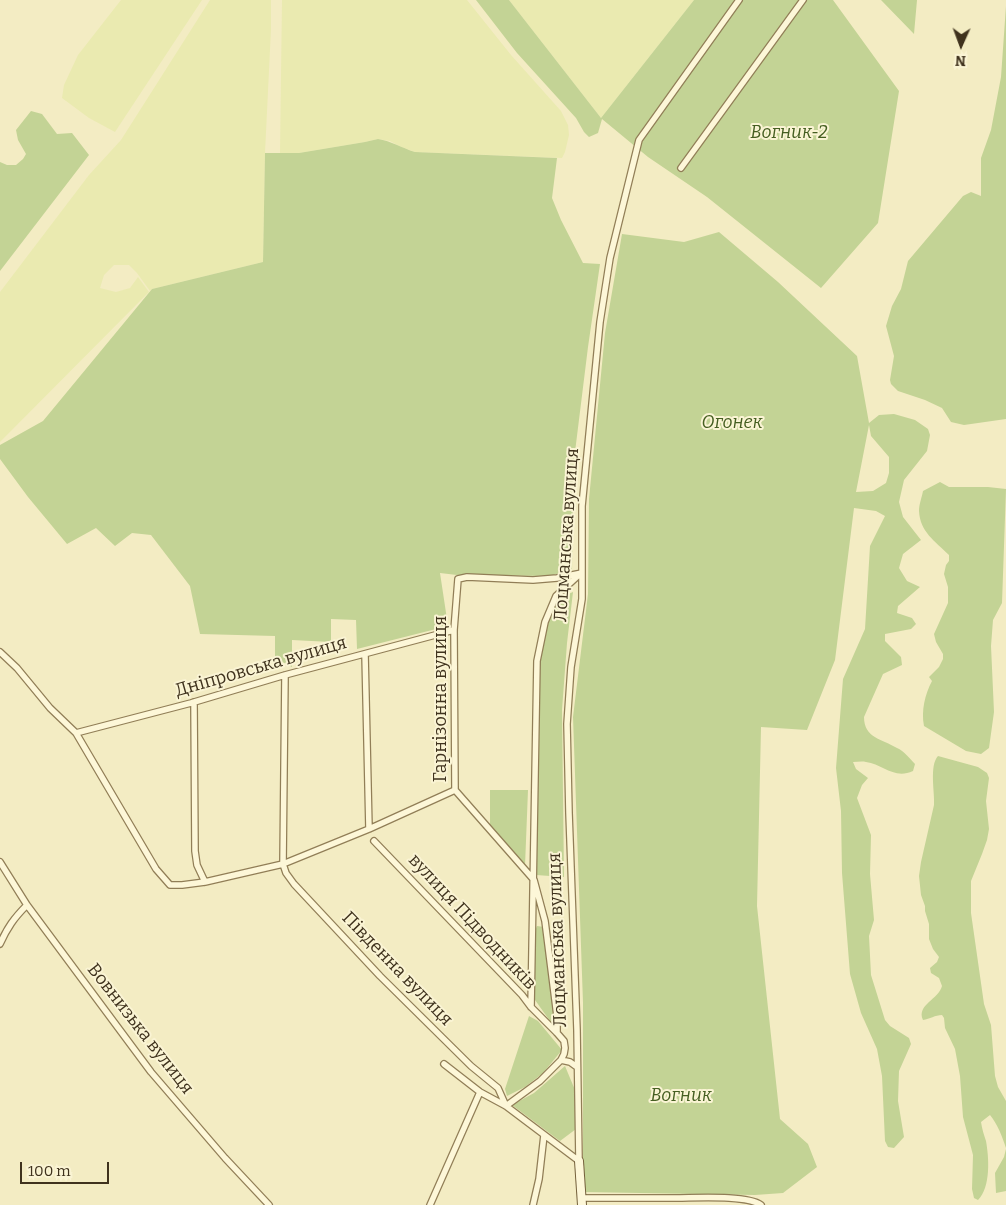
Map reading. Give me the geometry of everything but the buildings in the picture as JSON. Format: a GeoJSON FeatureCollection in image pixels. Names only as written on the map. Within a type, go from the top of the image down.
{"type":"FeatureCollection","features":[{"type":"Feature","properties":{"kind":"street","name":"Лоцманська вулиця"},"geometry":{"type":"LineString","coordinates":[[739,0],[639,140],[610,258],[600,322],[582,506],[582,599],[571,667],[567,724],[581,1202],[723,1198],[751,1200],[761,1204]]}},
{"type":"Feature","properties":{"kind":"street"},"geometry":{"type":"LineString","coordinates":[[681,168],[803,0]]}},
{"type":"Feature","properties":{"kind":"street","name":"Гарнізонна вулиця"},"geometry":{"type":"LineString","coordinates":[[534,880],[455,790],[454,630],[458,579],[468,577],[533,580],[582,573]]}},
{"type":"Feature","properties":{"kind":"street"},"geometry":{"type":"LineString","coordinates":[[531,1007],[537,661],[545,622],[556,596],[582,573]]}},
{"type":"Feature","properties":{"kind":"street","name":"Дніпровська вулиця"},"geometry":{"type":"LineString","coordinates":[[76,733],[454,630]]}},
{"type":"Feature","properties":{"kind":"street"},"geometry":{"type":"LineString","coordinates":[[0,652],[17,668],[50,708],[76,733],[156,869],[170,885],[205,882],[283,864],[369,829],[455,790]]}},
{"type":"Feature","properties":{"kind":"street"},"geometry":{"type":"LineString","coordinates":[[365,654],[369,829]]}},
{"type":"Feature","properties":{"kind":"street"},"geometry":{"type":"LineString","coordinates":[[283,864],[285,675]]}},
{"type":"Feature","properties":{"kind":"street"},"geometry":{"type":"LineString","coordinates":[[194,702],[196,851],[197,865],[205,882]]}},
{"type":"Feature","properties":{"kind":"street","name":"вулиця Підводників"},"geometry":{"type":"LineString","coordinates":[[374,841],[564,1041],[565,1048],[561,1060]]}},
{"type":"Feature","properties":{"kind":"street","name":"Вовнизька вулиця"},"geometry":{"type":"LineString","coordinates":[[0,862],[27,905],[151,1072],[225,1158],[269,1205]]}},
{"type":"Feature","properties":{"kind":"street","name":"Південна вулиця"},"geometry":{"type":"LineString","coordinates":[[283,864],[286,873],[294,884],[380,976],[471,1066],[498,1088],[506,1106]]}},
{"type":"Feature","properties":{"kind":"street"},"geometry":{"type":"LineString","coordinates":[[534,880],[545,921],[558,1016],[557,1033]]}},
{"type":"Feature","properties":{"kind":"street"},"geometry":{"type":"LineString","coordinates":[[0,944],[6,929],[27,905]]}},
{"type":"Feature","properties":{"kind":"street"},"geometry":{"type":"LineString","coordinates":[[506,1106],[540,1081],[561,1060],[570,1062],[577,1068]]}},
{"type":"Feature","properties":{"kind":"street"},"geometry":{"type":"LineString","coordinates":[[444,1064],[480,1092],[506,1106],[579,1161]]}},
{"type":"Feature","properties":{"kind":"street"},"geometry":{"type":"LineString","coordinates":[[430,1205],[480,1092]]}},
{"type":"Feature","properties":{"kind":"street"},"geometry":{"type":"LineString","coordinates":[[533,1205],[539,1178],[544,1135]]}},
{"type":"Feature","properties":{"kind":"green space"},"geometry":{"type":"Polygon","coordinates":[[[121,0],[202,0],[115,132],[89,118],[62,98],[64,85],[78,55],[121,0]]]}},
{"type":"Feature","properties":{"kind":"green space"},"geometry":{"type":"Polygon","coordinates":[[[210,0],[271,0],[263,262],[150,291],[129,265],[114,265],[104,275],[100,288],[116,292],[130,288],[138,277],[149,292],[0,442],[0,292],[89,175],[121,140],[210,0]]]}},
{"type":"Feature","properties":{"kind":"green space"},"geometry":{"type":"Polygon","coordinates":[[[282,0],[467,0],[511,55],[561,111],[568,125],[569,135],[562,158],[415,152],[390,141],[378,139],[299,153],[280,153],[282,0]]]}},
{"type":"Feature","properties":{"kind":"green space","name":"Вогник-2"},"geometry":{"type":"Polygon","coordinates":[[[476,0],[509,0],[601,118],[694,0],[833,0],[899,91],[878,223],[821,288],[707,197],[648,157],[602,119],[598,133],[589,137],[576,118],[517,53],[476,0]]]}},
{"type":"Feature","properties":{"kind":"green space"},"geometry":{"type":"Polygon","coordinates":[[[509,0],[694,0],[601,118],[509,0]]]}},
{"type":"Feature","properties":{"kind":"green space"},"geometry":{"type":"Polygon","coordinates":[[[881,0],[917,0],[914,34],[881,0]]]}},
{"type":"Feature","properties":{"kind":"green space"},"geometry":{"type":"Polygon","coordinates":[[[1006,6],[1006,419],[964,425],[951,422],[942,408],[898,391],[891,384],[894,356],[886,326],[892,306],[901,289],[908,261],[963,196],[971,192],[981,196],[981,158],[991,130],[1001,77],[1006,6]]]}},
{"type":"Feature","properties":{"kind":"green space"},"geometry":{"type":"Polygon","coordinates":[[[31,111],[42,114],[57,134],[72,133],[89,155],[0,271],[0,162],[7,165],[16,165],[23,159],[26,154],[18,140],[16,130],[31,111]]]}},
{"type":"Feature","properties":{"kind":"green space"},"geometry":{"type":"Polygon","coordinates":[[[378,139],[415,152],[557,158],[552,198],[583,263],[600,264],[574,460],[572,569],[550,576],[457,575],[440,573],[448,626],[357,649],[356,620],[331,619],[331,642],[292,640],[292,667],[275,658],[275,636],[200,634],[190,586],[151,535],[132,533],[115,546],[96,528],[67,544],[28,497],[0,459],[0,445],[43,421],[152,289],[263,262],[265,153],[299,153],[378,139]]]}},
{"type":"Feature","properties":{"kind":"green space"},"geometry":{"type":"Polygon","coordinates":[[[719,232],[778,282],[857,356],[869,423],[879,415],[894,414],[915,420],[928,429],[930,435],[927,451],[904,480],[899,502],[903,517],[921,540],[903,554],[899,568],[907,581],[920,587],[898,606],[897,613],[912,618],[916,624],[911,629],[885,634],[885,641],[901,657],[902,665],[883,674],[864,717],[870,734],[900,749],[915,764],[913,771],[900,774],[872,763],[853,762],[856,769],[868,778],[862,785],[857,798],[871,835],[870,874],[874,920],[869,936],[871,975],[885,1020],[890,1026],[909,1038],[911,1044],[899,1071],[898,1101],[904,1137],[894,1148],[888,1147],[885,1141],[882,1076],[877,1049],[861,1013],[850,974],[842,873],[841,811],[836,768],[843,679],[865,629],[870,546],[885,516],[876,511],[854,508],[835,660],[807,730],[761,727],[757,906],[780,1119],[808,1144],[817,1167],[783,1193],[755,1195],[583,1192],[583,1003],[573,717],[588,594],[589,499],[605,333],[622,234],[684,242],[719,232]],[[869,425],[856,492],[873,491],[886,483],[889,473],[889,457],[871,436],[869,425]]]}},
{"type":"Feature","properties":{"kind":"green space"},"geometry":{"type":"Polygon","coordinates":[[[940,482],[949,487],[1006,489],[1002,603],[993,620],[991,646],[994,712],[989,748],[981,754],[966,751],[924,726],[924,703],[932,681],[929,677],[939,667],[943,659],[943,654],[934,634],[948,603],[948,587],[944,574],[949,561],[949,555],[925,530],[920,518],[919,508],[923,491],[940,482]]]}},
{"type":"Feature","properties":{"kind":"green space"},"geometry":{"type":"Polygon","coordinates":[[[573,592],[562,710],[564,877],[536,875],[540,663],[547,623],[559,598],[573,592]]]}},
{"type":"Feature","properties":{"kind":"green space"},"geometry":{"type":"Polygon","coordinates":[[[938,756],[978,767],[987,773],[989,778],[986,801],[989,829],[987,840],[971,881],[971,913],[984,1004],[991,1025],[995,1076],[998,1087],[1006,1101],[1006,1148],[998,1127],[990,1115],[981,1122],[987,1148],[988,1172],[985,1188],[978,1200],[974,1198],[972,1189],[973,1155],[963,1117],[960,1076],[955,1049],[945,1028],[942,1015],[923,1020],[922,1015],[925,1006],[937,995],[942,986],[939,978],[931,973],[930,968],[937,962],[939,957],[929,939],[929,924],[921,895],[919,876],[934,805],[933,772],[935,760],[938,756]]]}},
{"type":"Feature","properties":{"kind":"green space"},"geometry":{"type":"Polygon","coordinates":[[[490,790],[528,790],[525,866],[490,827],[490,790]]]}},
{"type":"Feature","properties":{"kind":"green space"},"geometry":{"type":"Polygon","coordinates":[[[537,926],[544,927],[555,1028],[535,1000],[535,931],[537,926]]]}},
{"type":"Feature","properties":{"kind":"green space"},"geometry":{"type":"Polygon","coordinates":[[[529,1016],[538,1021],[562,1050],[543,1073],[525,1087],[507,1096],[505,1089],[529,1016]]]}},
{"type":"Feature","properties":{"kind":"green space"},"geometry":{"type":"Polygon","coordinates":[[[565,1066],[575,1090],[576,1129],[560,1141],[512,1105],[534,1093],[565,1066]]]}},
{"type":"Feature","properties":{"kind":"green space"},"geometry":{"type":"Polygon","coordinates":[[[1006,1149],[1006,1191],[996,1193],[995,1173],[1004,1157],[1006,1149]]]}},
{"type":"Feature","properties":{"kind":"park label","name":"Огонек"},"geometry":{"type":"Point","coordinates":[732,423]}},
{"type":"Feature","properties":{"kind":"park label","name":"Вогник"},"geometry":{"type":"Point","coordinates":[681,1096]}}]}
